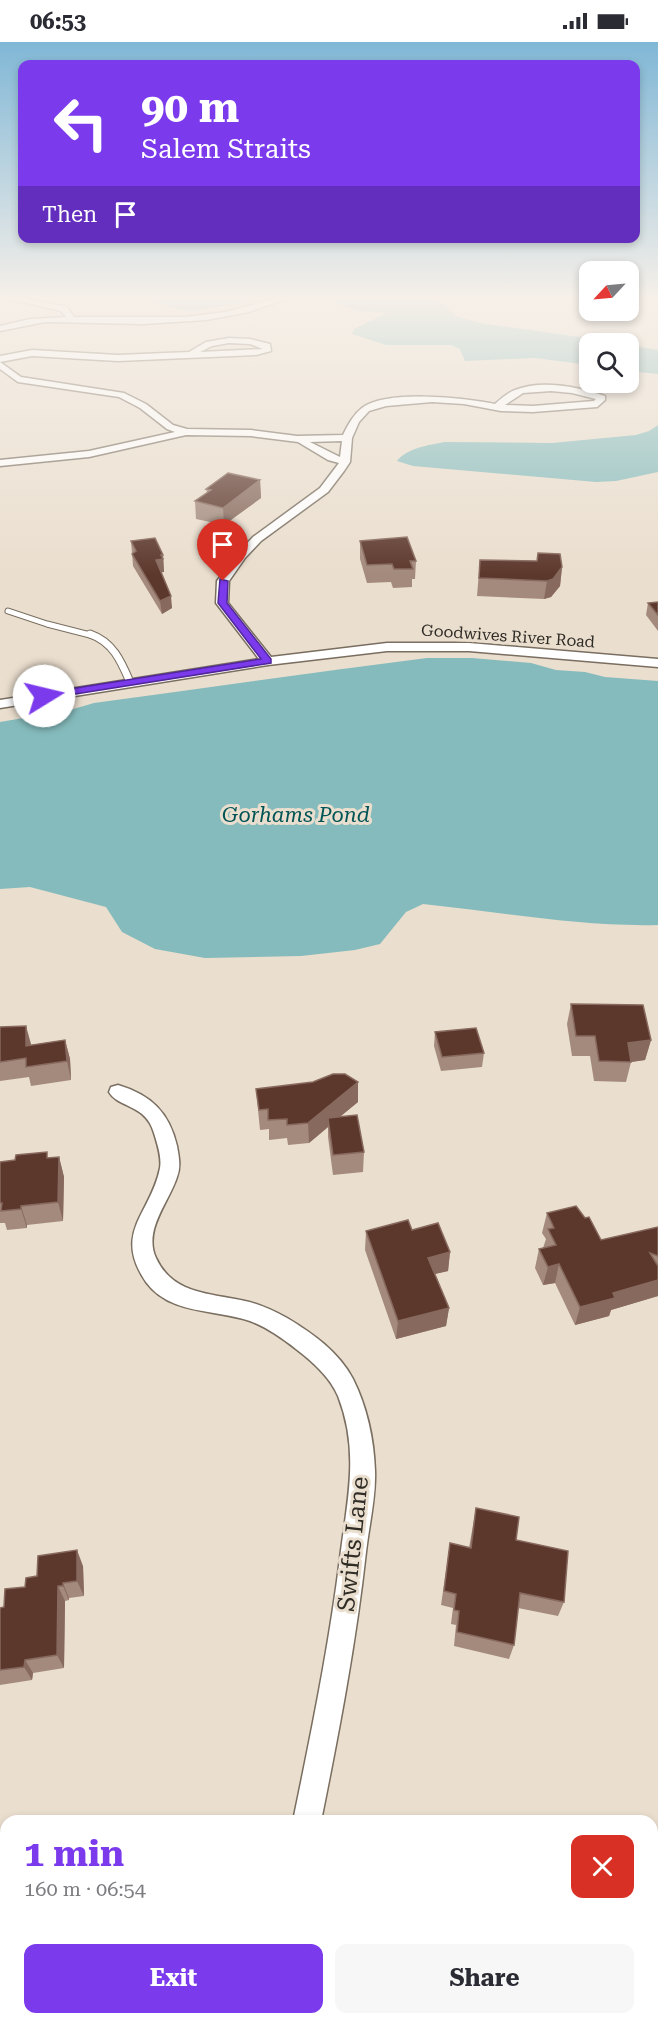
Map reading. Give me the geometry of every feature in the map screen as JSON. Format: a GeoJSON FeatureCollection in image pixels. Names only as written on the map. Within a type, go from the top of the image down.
{"type":"FeatureCollection","features":[{"type":"Feature","properties":{"kind":"street"},"geometry":{"type":"LineString","coordinates":[[92,391],[121,395],[143,406],[170,427],[186,432]]}},
{"type":"Feature","properties":{"kind":"street"},"geometry":{"type":"LineString","coordinates":[[497,407],[519,392],[534,391]]}},
{"type":"Feature","properties":{"kind":"street"},"geometry":{"type":"LineString","coordinates":[[268,661],[222,603],[223,581],[257,539],[324,490],[345,462],[347,438],[355,421],[366,410],[385,403],[432,399],[533,410],[597,404],[602,398],[585,391],[577,391]]}},
{"type":"Feature","properties":{"kind":"street"},"geometry":{"type":"LineString","coordinates":[[0,463],[89,454],[186,432],[251,433],[297,440],[347,438]]}},
{"type":"Feature","properties":{"kind":"street"},"geometry":{"type":"LineString","coordinates":[[297,440],[345,462]]}},
{"type":"Feature","properties":{"kind":"street","name":"Goodwives River Road"},"geometry":{"type":"LineString","coordinates":[[0,704],[268,661],[419,646],[479,647],[658,663]]}},
{"type":"Feature","properties":{"kind":"street","name":"Swifts Lane"},"geometry":{"type":"LineString","coordinates":[[118,1092],[131,1097],[157,1115],[165,1136],[171,1166],[142,1238],[144,1255],[158,1281],[187,1300],[243,1309],[257,1314],[304,1342],[331,1368],[344,1386],[357,1422],[363,1482],[350,1592],[308,1815]]}},
{"type":"Feature","properties":{"kind":"lane"},"geometry":{"type":"LineString","coordinates":[[8,611],[37,622],[83,630],[101,638],[116,652],[130,682]]}},
{"type":"Feature","properties":{"kind":"water"},"geometry":{"type":"Polygon","coordinates":[[[658,425],[658,472],[616,481],[596,482],[413,466],[397,461],[412,450],[445,442],[552,443],[636,435],[658,425]]]}},
{"type":"Feature","properties":{"kind":"water","name":"Gorhams Pond"},"geometry":{"type":"Polygon","coordinates":[[[427,658],[472,658],[531,663],[556,670],[585,672],[605,677],[658,681],[658,925],[599,924],[423,904],[406,912],[380,944],[355,950],[301,956],[205,958],[155,949],[122,932],[106,907],[30,887],[0,889],[0,722],[70,710],[94,703],[427,658]]]}},
{"type":"Feature","properties":{"kind":"building"},"geometry":{"type":"Polygon","coordinates":[[[228,473],[260,480],[223,508],[195,501],[211,490],[206,489],[228,473]]]}},
{"type":"Feature","properties":{"kind":"building"},"geometry":{"type":"Polygon","coordinates":[[[407,537],[416,561],[410,561],[413,569],[394,569],[392,564],[367,565],[360,541],[407,537]]]}},
{"type":"Feature","properties":{"kind":"building"},"geometry":{"type":"Polygon","coordinates":[[[155,538],[163,555],[161,555],[163,559],[156,560],[171,596],[160,601],[132,554],[136,551],[131,541],[155,538]]]}},
{"type":"Feature","properties":{"kind":"building"},"geometry":{"type":"Polygon","coordinates":[[[538,553],[560,554],[562,567],[553,579],[547,581],[479,578],[480,560],[537,561],[538,553]]]}},
{"type":"Feature","properties":{"kind":"building"},"geometry":{"type":"Polygon","coordinates":[[[658,602],[658,615],[648,603],[658,602]]]}},
{"type":"Feature","properties":{"kind":"building"},"geometry":{"type":"Polygon","coordinates":[[[571,1004],[643,1005],[651,1040],[628,1043],[631,1062],[599,1061],[595,1036],[576,1036],[571,1004]]]}},
{"type":"Feature","properties":{"kind":"building"},"geometry":{"type":"Polygon","coordinates":[[[26,1026],[26,1046],[65,1040],[67,1061],[26,1067],[26,1058],[0,1062],[0,1027],[26,1026]]]}},
{"type":"Feature","properties":{"kind":"building"},"geometry":{"type":"Polygon","coordinates":[[[476,1028],[484,1053],[442,1057],[435,1032],[476,1028]]]}},
{"type":"Feature","properties":{"kind":"building"},"geometry":{"type":"Polygon","coordinates":[[[333,1074],[345,1074],[358,1082],[308,1123],[287,1125],[287,1119],[268,1120],[268,1109],[259,1110],[256,1089],[313,1082],[333,1074]]]}},
{"type":"Feature","properties":{"kind":"building"},"geometry":{"type":"Polygon","coordinates":[[[357,1115],[364,1152],[333,1155],[328,1118],[357,1115]]]}},
{"type":"Feature","properties":{"kind":"building"},"geometry":{"type":"Polygon","coordinates":[[[47,1152],[47,1158],[59,1157],[58,1202],[21,1206],[21,1209],[1,1211],[0,1162],[15,1160],[16,1155],[47,1152]]]}},
{"type":"Feature","properties":{"kind":"building"},"geometry":{"type":"Polygon","coordinates":[[[576,1206],[585,1218],[589,1217],[601,1240],[658,1227],[658,1256],[650,1253],[658,1266],[658,1280],[613,1293],[615,1298],[580,1307],[559,1264],[548,1267],[539,1249],[556,1245],[548,1229],[554,1228],[547,1213],[576,1206]]]}},
{"type":"Feature","properties":{"kind":"building"},"geometry":{"type":"Polygon","coordinates":[[[408,1220],[412,1230],[438,1223],[450,1252],[428,1258],[449,1308],[398,1321],[366,1231],[408,1220]]]}},
{"type":"Feature","properties":{"kind":"building"},"geometry":{"type":"Polygon","coordinates":[[[476,1508],[519,1517],[516,1540],[568,1551],[564,1602],[520,1593],[514,1645],[457,1632],[459,1611],[454,1610],[456,1594],[444,1591],[450,1543],[471,1548],[476,1508]]]}},
{"type":"Feature","properties":{"kind":"building"},"geometry":{"type":"Polygon","coordinates":[[[77,1550],[77,1581],[58,1586],[57,1655],[25,1660],[24,1667],[0,1670],[0,1608],[4,1607],[5,1589],[25,1587],[26,1578],[37,1576],[38,1556],[77,1550]]]}},
{"type":"Feature","properties":{"kind":"route"},"geometry":{"type":"LineString","coordinates":[[44,696],[268,661],[222,603],[223,581]]}}]}
